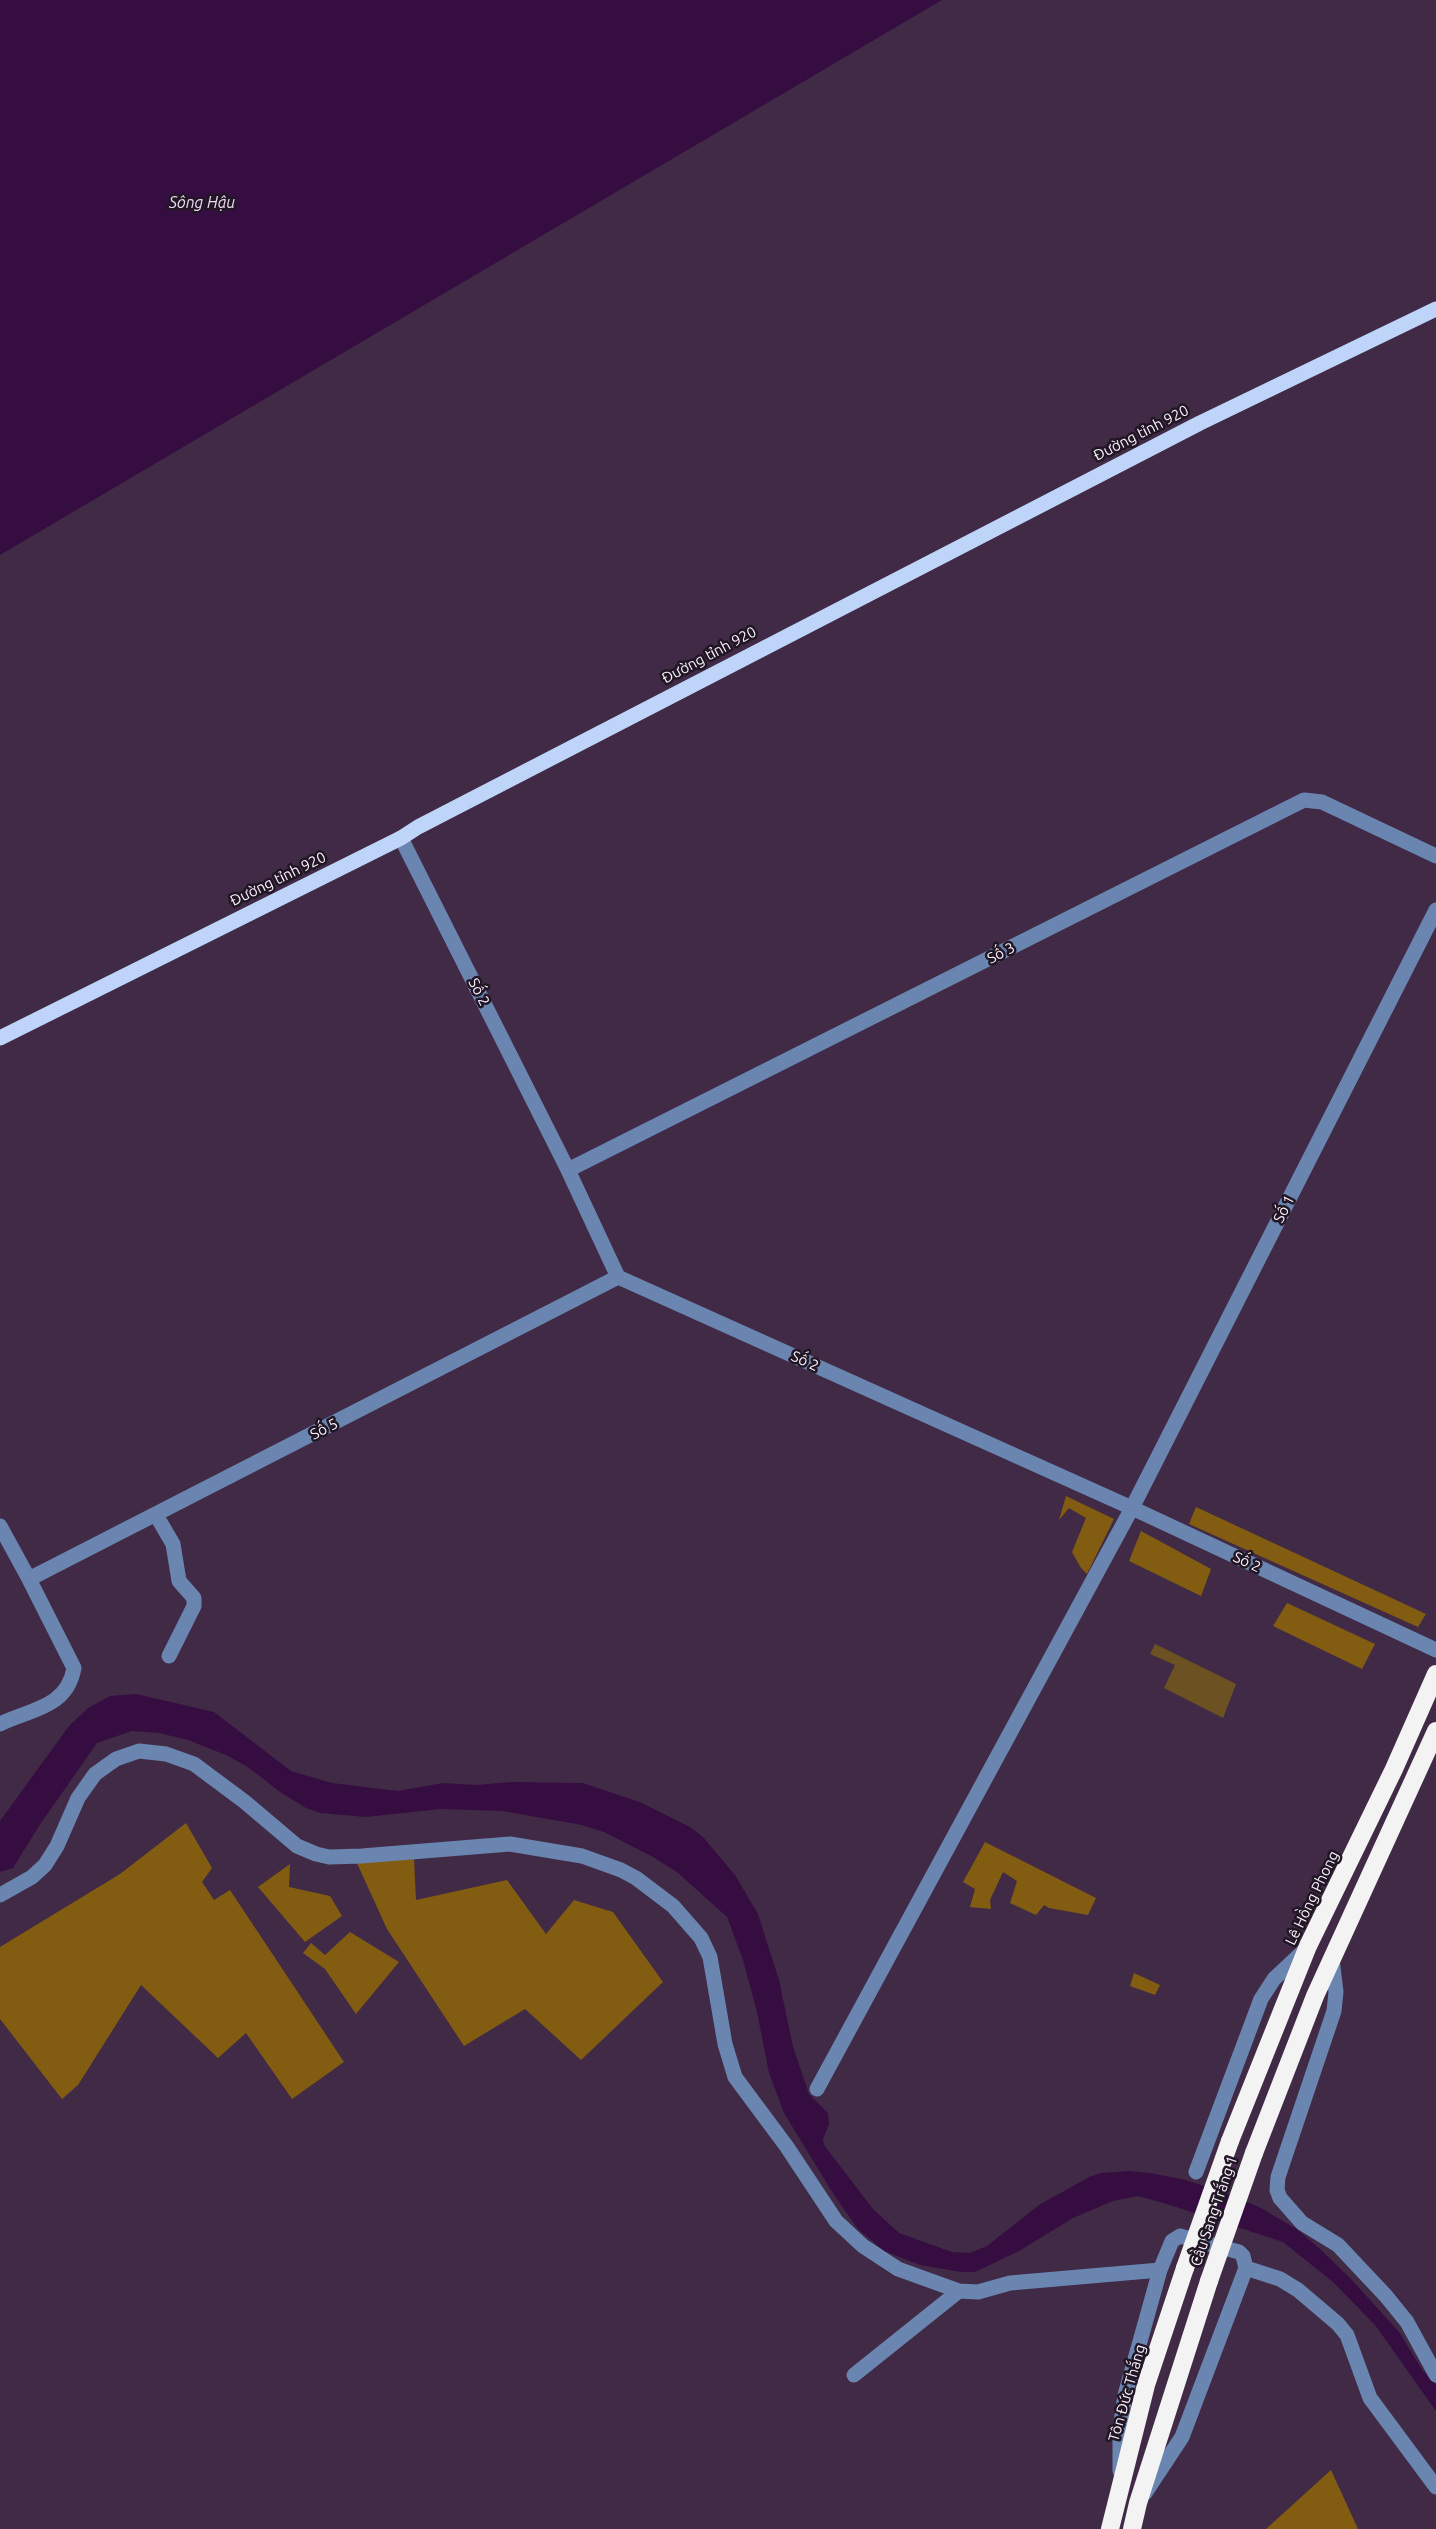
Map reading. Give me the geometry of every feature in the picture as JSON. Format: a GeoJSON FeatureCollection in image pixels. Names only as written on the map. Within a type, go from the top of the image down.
{"type":"FeatureCollection","features":[{"type":"Feature","properties":{"kind":"highway","name":"Lê Hồng Phong"},"geometry":{"type":"LineString","coordinates":[[1230,2141],[1308,1946],[1394,1769],[1436,1674]]}},
{"type":"Feature","properties":{"kind":"highway"},"geometry":{"type":"LineString","coordinates":[[1332,1959],[1436,1731]]}},
{"type":"Feature","properties":{"kind":"highway","name":"Cầu Sang Trắng 1"},"geometry":{"type":"LineString","coordinates":[[1167,2412],[1209,2281],[1254,2153],[1315,1995],[1332,1959]]}},
{"type":"Feature","properties":{"kind":"highway","name":"Cầu Sang Trắng 1"},"geometry":{"type":"LineString","coordinates":[[1185,2268],[1230,2141]]}},
{"type":"Feature","properties":{"kind":"highway","name":"Tôn Đức Thắng"},"geometry":{"type":"LineString","coordinates":[[1110,2529],[1119,2492],[1132,2403],[1185,2268]]}},
{"type":"Feature","properties":{"kind":"highway"},"geometry":{"type":"LineString","coordinates":[[1132,2529],[1167,2412]]}},
{"type":"Feature","properties":{"kind":"main road","name":"Đường tỉnh 920"},"geometry":{"type":"LineString","coordinates":[[0,1038],[401,838],[753,652],[1189,428],[1436,309]]}},
{"type":"Feature","properties":{"kind":"street","name":"Số 3"},"geometry":{"type":"LineString","coordinates":[[568,1170],[1304,800],[1322,802],[1436,856]]}},
{"type":"Feature","properties":{"kind":"street","name":"Số 2"},"geometry":{"type":"LineString","coordinates":[[401,838],[568,1170],[618,1277],[1132,1508],[1436,1650]]}},
{"type":"Feature","properties":{"kind":"street","name":"Số 1"},"geometry":{"type":"LineString","coordinates":[[817,2089],[1132,1508],[1436,910]]}},
{"type":"Feature","properties":{"kind":"street","name":"Số 5"},"geometry":{"type":"LineString","coordinates":[[29,1579],[618,1277]]}},
{"type":"Feature","properties":{"kind":"street"},"geometry":{"type":"LineString","coordinates":[[156,1515],[173,1544],[179,1581],[194,1598],[194,1606],[169,1656]]}},
{"type":"Feature","properties":{"kind":"street"},"geometry":{"type":"LineString","coordinates":[[0,1526],[74,1668],[71,1683],[65,1693],[47,1706],[0,1724]]}},
{"type":"Feature","properties":{"kind":"street"},"geometry":{"type":"LineString","coordinates":[[0,1895],[32,1877],[45,1865],[57,1846],[78,1797],[95,1774],[116,1759],[139,1751],[166,1754],[194,1764],[245,1802],[297,1846],[316,1854],[329,1857],[362,1856],[510,1844],[582,1856],[621,1870],[636,1878],[673,1906],[701,1938],[711,1957],[725,2044],[735,2077],[787,2147],[836,2221],[863,2246],[898,2269],[967,2291]]}},
{"type":"Feature","properties":{"kind":"street"},"geometry":{"type":"LineString","coordinates":[[1196,2172],[1261,2000],[1274,1979],[1308,1946]]}},
{"type":"Feature","properties":{"kind":"street"},"geometry":{"type":"LineString","coordinates":[[1332,1959],[1336,1992],[1334,2011],[1278,2177],[1277,2190],[1280,2198],[1302,2223],[1338,2245],[1386,2296],[1407,2322],[1436,2375]]}},
{"type":"Feature","properties":{"kind":"street"},"geometry":{"type":"LineString","coordinates":[[1132,2403],[1160,2270],[1172,2241],[1180,2236],[1239,2252],[1244,2256],[1246,2268],[1184,2432],[1138,2503]]}},
{"type":"Feature","properties":{"kind":"street"},"geometry":{"type":"LineString","coordinates":[[1246,2268],[1280,2279],[1298,2290],[1338,2324],[1347,2336],[1370,2398],[1436,2487]]}},
{"type":"Feature","properties":{"kind":"street"},"geometry":{"type":"LineString","coordinates":[[854,2375],[967,2291],[1010,2283],[1160,2270]]}},
{"type":"Feature","properties":{"kind":"street"},"geometry":{"type":"LineString","coordinates":[[1167,2412],[1168,2426],[1175,2433],[1184,2432]]}},
{"type":"Feature","properties":{"kind":"shaded area"},"geometry":{"type":"Polygon","coordinates":[[[1066,1496],[1114,1519],[1087,1574],[1072,1552],[1086,1518],[1069,1508],[1059,1520],[1066,1496]]]}},
{"type":"Feature","properties":{"kind":"shaded area"},"geometry":{"type":"Polygon","coordinates":[[[1196,1507],[1426,1614],[1418,1627],[1189,1524],[1196,1507]]]}},
{"type":"Feature","properties":{"kind":"shaded area"},"geometry":{"type":"Polygon","coordinates":[[[1141,1531],[1211,1569],[1201,1596],[1129,1561],[1141,1531]]]}},
{"type":"Feature","properties":{"kind":"shaded area"},"geometry":{"type":"Polygon","coordinates":[[[1287,1603],[1375,1644],[1362,1669],[1273,1626],[1287,1603]]]}},
{"type":"Feature","properties":{"kind":"shaded area"},"geometry":{"type":"Polygon","coordinates":[[[1155,1644],[1236,1684],[1223,1718],[1164,1688],[1175,1665],[1150,1654],[1155,1644]]]}},
{"type":"Feature","properties":{"kind":"shaded area"},"geometry":{"type":"Polygon","coordinates":[[[186,1823],[212,1868],[202,1882],[214,1900],[230,1890],[344,2062],[292,2099],[246,2033],[218,2058],[141,1985],[78,2085],[62,2099],[0,2019],[0,1947],[120,1874],[186,1823]]]}},
{"type":"Feature","properties":{"kind":"shaded area"},"geometry":{"type":"Polygon","coordinates":[[[985,1842],[1096,1898],[1088,1915],[1049,1908],[1044,1905],[1036,1915],[1010,1903],[1017,1881],[1003,1872],[990,1900],[991,1909],[970,1907],[975,1889],[963,1882],[985,1842]]]}},
{"type":"Feature","properties":{"kind":"shaded area"},"geometry":{"type":"Polygon","coordinates":[[[414,1859],[416,1900],[507,1880],[546,1934],[574,1900],[613,1912],[663,1982],[581,2060],[525,2009],[464,2046],[387,1929],[356,1861],[414,1859]]]}},
{"type":"Feature","properties":{"kind":"shaded area"},"geometry":{"type":"Polygon","coordinates":[[[290,1864],[289,1887],[330,1896],[342,1916],[305,1942],[258,1887],[290,1864]]]}},
{"type":"Feature","properties":{"kind":"shaded area"},"geometry":{"type":"Polygon","coordinates":[[[350,1932],[399,1962],[356,2014],[325,1969],[303,1953],[311,1943],[325,1955],[350,1932]]]}},
{"type":"Feature","properties":{"kind":"shaded area"},"geometry":{"type":"Polygon","coordinates":[[[1134,1973],[1160,1985],[1155,1995],[1130,1986],[1134,1973]]]}},
{"type":"Feature","properties":{"kind":"shaded area"},"geometry":{"type":"Polygon","coordinates":[[[1331,2470],[1358,2529],[1266,2529],[1331,2470]]]}},
{"type":"Feature","properties":{"kind":"water","name":"Sông Hậu"},"geometry":{"type":"Polygon","coordinates":[[[0,0],[942,0],[0,555],[0,0]]]}},
{"type":"Feature","properties":{"kind":"water"},"geometry":{"type":"Polygon","coordinates":[[[136,1694],[214,1712],[291,1771],[332,1783],[398,1791],[443,1783],[476,1785],[511,1782],[583,1783],[642,1803],[690,1827],[703,1837],[735,1875],[758,1914],[779,1980],[793,2047],[809,2094],[828,2113],[829,2124],[823,2139],[824,2145],[873,2209],[899,2233],[952,2252],[970,2253],[987,2246],[1039,2205],[1089,2177],[1101,2173],[1129,2171],[1186,2180],[1261,2208],[1298,2230],[1319,2248],[1352,2280],[1399,2332],[1423,2371],[1436,2385],[1436,2411],[1375,2325],[1333,2282],[1283,2242],[1170,2205],[1138,2196],[1113,2201],[1073,2218],[1019,2251],[975,2272],[920,2265],[884,2251],[858,2229],[834,2195],[784,2113],[769,2073],[757,2012],[743,1960],[727,1917],[677,1872],[604,1832],[582,1825],[502,1811],[441,1809],[366,1817],[320,1813],[306,1808],[280,1792],[248,1767],[226,1755],[188,1740],[159,1733],[132,1731],[97,1743],[39,1826],[13,1868],[0,1872],[0,1821],[69,1726],[88,1708],[110,1696],[136,1694]]]}}]}
